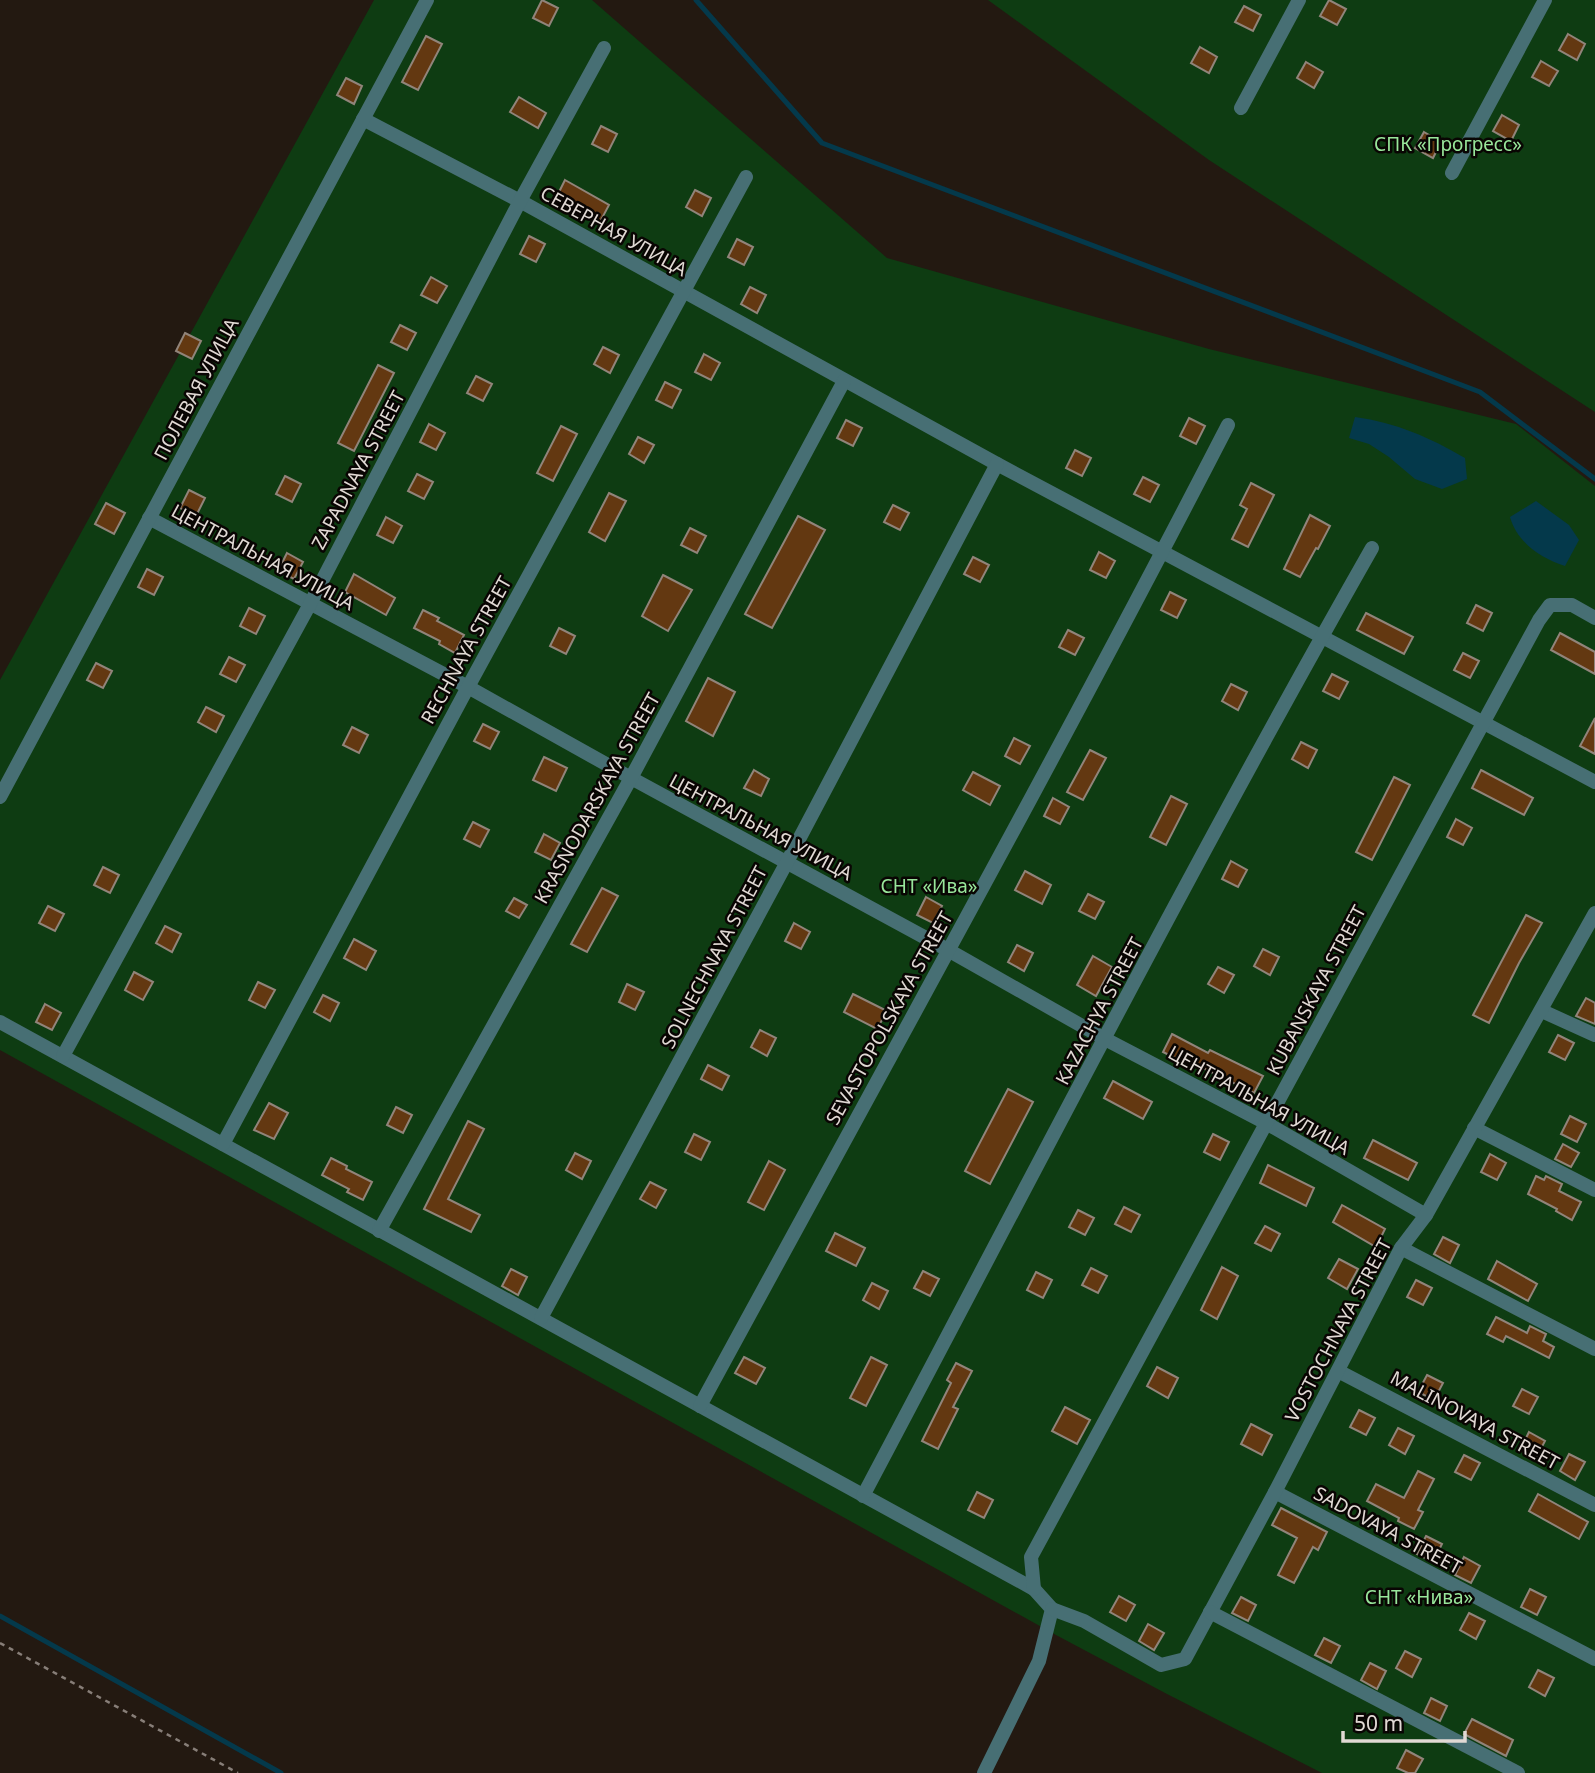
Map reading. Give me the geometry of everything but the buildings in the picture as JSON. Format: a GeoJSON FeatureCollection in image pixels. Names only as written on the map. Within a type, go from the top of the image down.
{"type":"FeatureCollection","features":[{"type":"Feature","properties":{"kind":"street","name":"ПОЛЕВАЯ УЛИЦА"},"geometry":{"type":"LineString","coordinates":[[0,797],[427,0]]}},
{"type":"Feature","properties":{"kind":"street"},"geometry":{"type":"LineString","coordinates":[[1241,108],[1299,0]]}},
{"type":"Feature","properties":{"kind":"street"},"geometry":{"type":"LineString","coordinates":[[1452,173],[1545,0]]}},
{"type":"Feature","properties":{"kind":"street","name":"ZAPADNAYA STREET"},"geometry":{"type":"LineString","coordinates":[[63,1056],[310,604],[520,201],[604,48]]}},
{"type":"Feature","properties":{"kind":"street","name":"СЕВЕРНАЯ УЛИЦА"},"geometry":{"type":"LineString","coordinates":[[363,119],[520,201],[997,464],[1595,782]]}},
{"type":"Feature","properties":{"kind":"street","name":"RECHNAYA STREET"},"geometry":{"type":"LineString","coordinates":[[223,1144],[746,177]]}},
{"type":"Feature","properties":{"kind":"street","name":"KRASNODARSKAYA STREET"},"geometry":{"type":"LineString","coordinates":[[379,1231],[631,778],[844,381]]}},
{"type":"Feature","properties":{"kind":"street","name":"SEVASTOPOLSKAYA STREET"},"geometry":{"type":"LineString","coordinates":[[699,1406],[1163,552],[1228,425]]}},
{"type":"Feature","properties":{"kind":"street","name":"SOLNECHNAYA STREET"},"geometry":{"type":"LineString","coordinates":[[541,1318],[787,862],[997,464]]}},
{"type":"Feature","properties":{"kind":"street","name":"ЦЕНТРАЛЬНАЯ УЛИЦА"},"geometry":{"type":"LineString","coordinates":[[149,518],[468,687],[1105,1039],[1266,1124],[1426,1215]]}},
{"type":"Feature","properties":{"kind":"street","name":"KAZACHYA STREET"},"geometry":{"type":"LineString","coordinates":[[863,1496],[1105,1039],[1372,548]]}},
{"type":"Feature","properties":{"kind":"street","name":"KUBANSKAYA STREET"},"geometry":{"type":"LineString","coordinates":[[1034,1589],[1031,1557],[1539,620],[1550,605],[1572,605],[1595,618]]}},
{"type":"Feature","properties":{"kind":"street","name":"VOSTOCHNAYA STREET"},"geometry":{"type":"LineString","coordinates":[[1052,1609],[1084,1621],[1161,1665],[1185,1659],[1401,1248],[1426,1215],[1595,913]]}},
{"type":"Feature","properties":{"kind":"street"},"geometry":{"type":"LineString","coordinates":[[1542,1011],[1595,1035]]}},
{"type":"Feature","properties":{"kind":"street"},"geometry":{"type":"LineString","coordinates":[[0,1021],[1034,1589],[1052,1609],[1039,1661],[984,1773]]}},
{"type":"Feature","properties":{"kind":"street"},"geometry":{"type":"LineString","coordinates":[[1474,1128],[1595,1190]]}},
{"type":"Feature","properties":{"kind":"street"},"geometry":{"type":"LineString","coordinates":[[1401,1248],[1595,1349]]}},
{"type":"Feature","properties":{"kind":"street","name":"MALINOVAYA STREET"},"geometry":{"type":"LineString","coordinates":[[1338,1371],[1595,1505]]}},
{"type":"Feature","properties":{"kind":"street","name":"SADOVAYA STREET"},"geometry":{"type":"LineString","coordinates":[[1275,1492],[1595,1659]]}},
{"type":"Feature","properties":{"kind":"street"},"geometry":{"type":"LineString","coordinates":[[1210,1612],[1518,1773]]}},
{"type":"Feature","properties":{"kind":"path"},"geometry":{"type":"LineString","coordinates":[[0,1643],[238,1773]]}},
{"type":"Feature","properties":{"kind":"green space","name":"СНТ «Ива»"},"geometry":{"type":"Polygon","coordinates":[[[374,0],[592,0],[887,258],[1209,349],[1516,424],[1595,486],[1595,1773],[1322,1773],[1056,1635],[0,1050],[0,680],[374,0]]]}},
{"type":"Feature","properties":{"kind":"green space","name":"СПК «Прогресс»"},"geometry":{"type":"Polygon","coordinates":[[[988,0],[1595,0],[1595,412],[1209,160],[988,0]]]}},
{"type":"Feature","properties":{"kind":"water"},"geometry":{"type":"Polygon","coordinates":[[[1355,417],[1399,427],[1452,450],[1465,458],[1467,479],[1442,489],[1415,479],[1369,444],[1349,438],[1355,417]]]}},
{"type":"Feature","properties":{"kind":"water"},"geometry":{"type":"Polygon","coordinates":[[[1536,501],[1569,525],[1579,540],[1565,566],[1531,548],[1513,526],[1510,517],[1536,501]]]}},
{"type":"Feature","properties":{"kind":"waterway"},"geometry":{"type":"LineString","coordinates":[[696,0],[822,143],[1480,392],[1595,479]]}},
{"type":"Feature","properties":{"kind":"waterway"},"geometry":{"type":"LineString","coordinates":[[0,1616],[281,1773]]}},
{"type":"Feature","properties":{"kind":"park label","name":"СНТ «Нива»"},"geometry":{"type":"Point","coordinates":[1419,1597]}}]}
